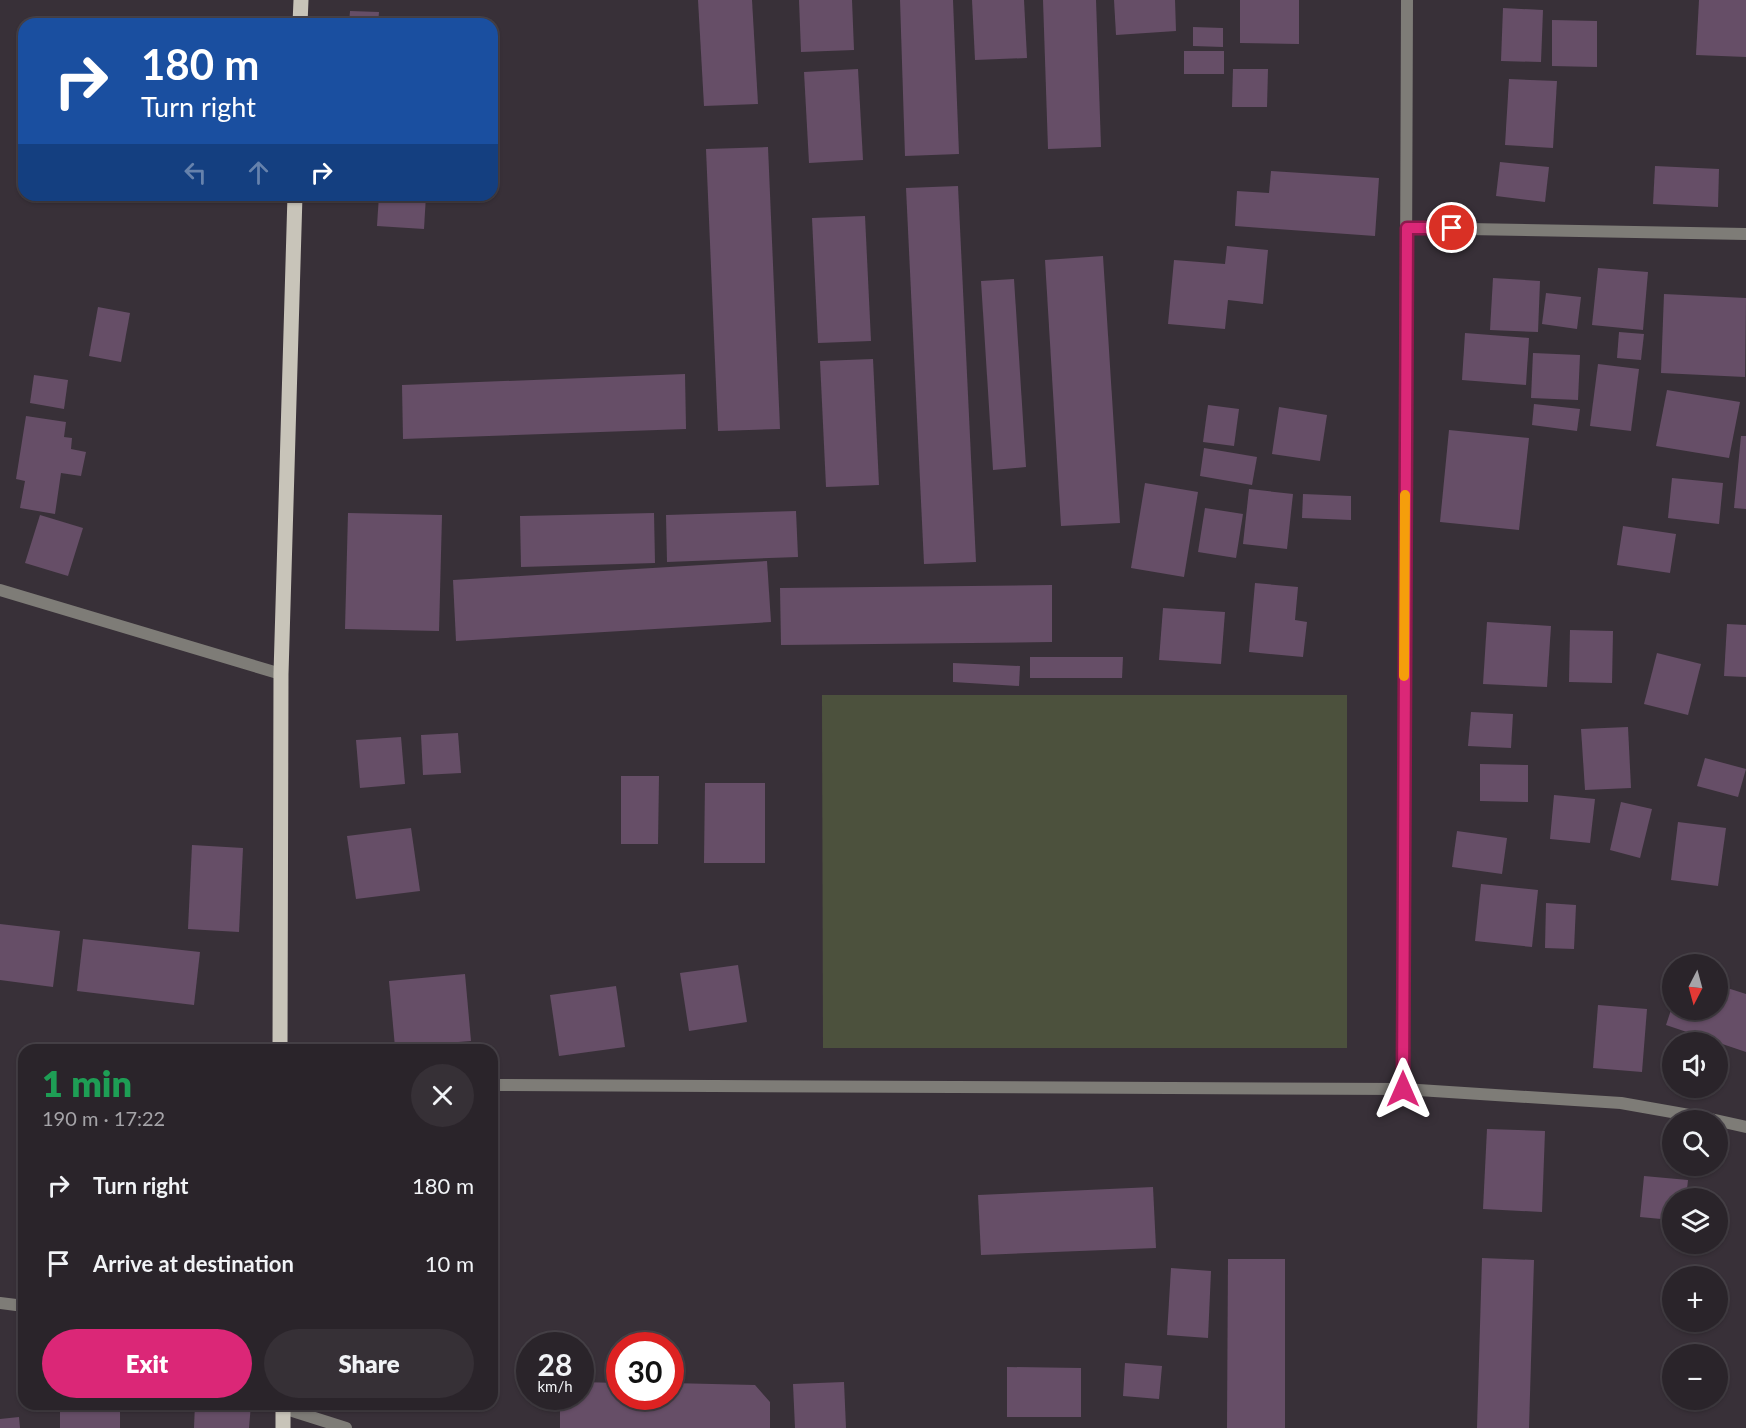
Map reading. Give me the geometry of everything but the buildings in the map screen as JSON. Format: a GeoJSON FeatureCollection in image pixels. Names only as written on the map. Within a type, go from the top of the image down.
{"type":"FeatureCollection","features":[{"type":"Feature","properties":{"kind":"main road"},"geometry":{"type":"LineString","coordinates":[[300,18],[301,0]]}},
{"type":"Feature","properties":{"kind":"main road"},"geometry":{"type":"LineString","coordinates":[[280,1044],[281,674],[295,201]]}},
{"type":"Feature","properties":{"kind":"main road"},"geometry":{"type":"LineString","coordinates":[[283,1410],[283,1428]]}},
{"type":"Feature","properties":{"kind":"street"},"geometry":{"type":"LineString","coordinates":[[1403,1089],[1407,0]]}},
{"type":"Feature","properties":{"kind":"street"},"geometry":{"type":"LineString","coordinates":[[1407,228],[1746,234]]}},
{"type":"Feature","properties":{"kind":"street"},"geometry":{"type":"LineString","coordinates":[[0,590],[281,674]]}},
{"type":"Feature","properties":{"kind":"street"},"geometry":{"type":"LineString","coordinates":[[498,1085],[1403,1089],[1621,1103],[1746,1127]]}},
{"type":"Feature","properties":{"kind":"street"},"geometry":{"type":"LineString","coordinates":[[0,1303],[18,1305]]}},
{"type":"Feature","properties":{"kind":"street"},"geometry":{"type":"LineString","coordinates":[[294,1410],[346,1428]]}},
{"type":"Feature","properties":{"kind":"green space"},"geometry":{"type":"Polygon","coordinates":[[[822,695],[1347,695],[1347,1048],[823,1048],[822,695]]]}},
{"type":"Feature","properties":{"kind":"slow traffic"},"geometry":{"type":"LineString","coordinates":[[1404,676],[1405,495]]}},
{"type":"Feature","properties":{"kind":"route"},"geometry":{"type":"LineString","coordinates":[[1403,1089],[1407,228],[1452,228]]}}]}
